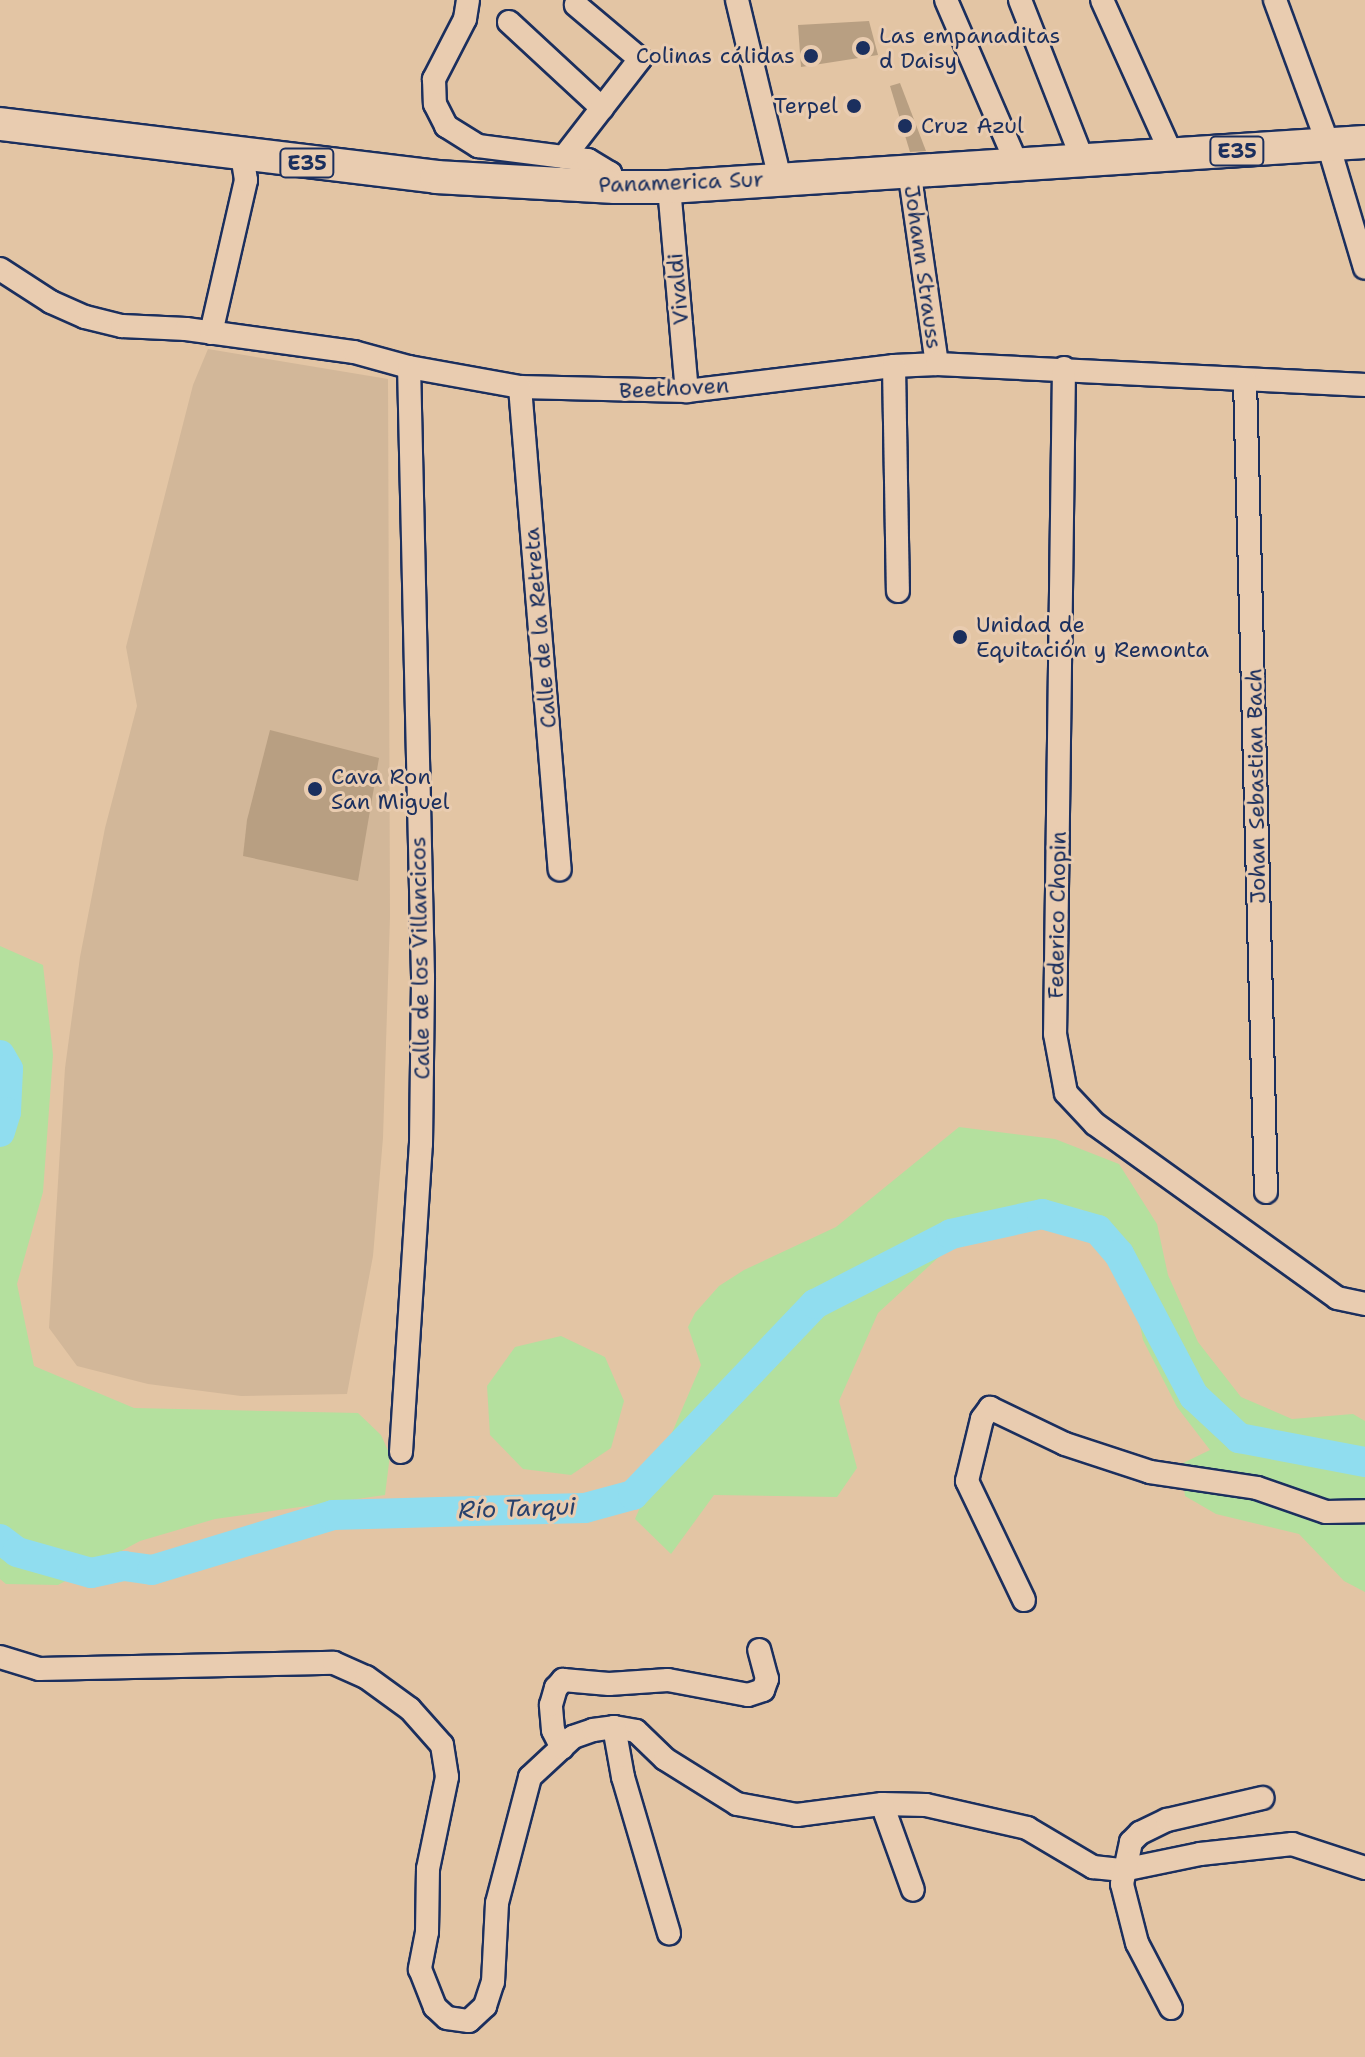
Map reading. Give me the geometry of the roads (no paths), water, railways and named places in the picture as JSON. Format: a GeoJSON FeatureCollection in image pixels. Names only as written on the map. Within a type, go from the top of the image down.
{"type":"FeatureCollection","features":[{"type":"Feature","properties":{"kind":"highway","name":"Panamerica Sur"},"geometry":{"type":"LineString","coordinates":[[0,124],[242,156],[436,177],[615,187],[669,187],[1365,142]]}},
{"type":"Feature","properties":{"kind":"street"},"geometry":{"type":"LineString","coordinates":[[468,0],[465,19],[434,79],[435,104],[446,126],[478,146],[588,160],[610,173],[615,187]]}},
{"type":"Feature","properties":{"kind":"street"},"geometry":{"type":"LineString","coordinates":[[737,0],[780,179]]}},
{"type":"Feature","properties":{"kind":"street"},"geometry":{"type":"LineString","coordinates":[[946,0],[1017,164]]}},
{"type":"Feature","properties":{"kind":"street"},"geometry":{"type":"LineString","coordinates":[[1020,0],[1082,158]]}},
{"type":"Feature","properties":{"kind":"street"},"geometry":{"type":"LineString","coordinates":[[1102,0],[1172,155]]}},
{"type":"Feature","properties":{"kind":"street"},"geometry":{"type":"LineString","coordinates":[[1275,0],[1328,144],[1365,268]]}},
{"type":"Feature","properties":{"kind":"street"},"geometry":{"type":"LineString","coordinates":[[564,157],[640,59],[576,5]]}},
{"type":"Feature","properties":{"kind":"street"},"geometry":{"type":"LineString","coordinates":[[509,22],[602,108]]}},
{"type":"Feature","properties":{"kind":"street"},"geometry":{"type":"LineString","coordinates":[[211,333],[246,180],[242,156]]}},
{"type":"Feature","properties":{"kind":"street","name":"Johann Strauss"},"geometry":{"type":"LineString","coordinates":[[909,170],[937,364]]}},
{"type":"Feature","properties":{"kind":"street","name":"Vivaldi"},"geometry":{"type":"LineString","coordinates":[[669,187],[687,391]]}},
{"type":"Feature","properties":{"kind":"street","name":"Beethoven"},"geometry":{"type":"LineString","coordinates":[[0,269],[51,302],[85,317],[122,326],[211,333],[354,352],[409,367],[520,387],[687,391],[894,366],[937,364],[1365,385]]}},
{"type":"Feature","properties":{"kind":"street"},"geometry":{"type":"LineString","coordinates":[[894,366],[898,591]]}},
{"type":"Feature","properties":{"kind":"street","name":"Calle de los Villancicos"},"geometry":{"type":"LineString","coordinates":[[401,1452],[421,1144],[423,977],[409,367]]}},
{"type":"Feature","properties":{"kind":"street","name":"Federico Chopin"},"geometry":{"type":"LineString","coordinates":[[1064,368],[1055,1034],[1066,1093],[1095,1124],[1337,1298],[1365,1304]]}},
{"type":"Feature","properties":{"kind":"street","name":"Johan Sebastian Bach"},"geometry":{"type":"LineString","coordinates":[[1245,380],[1266,1192]]}},
{"type":"Feature","properties":{"kind":"street","name":"Calle de la Retreta"},"geometry":{"type":"LineString","coordinates":[[520,387],[560,869]]}},
{"type":"Feature","properties":{"kind":"street"},"geometry":{"type":"LineString","coordinates":[[1024,1600],[967,1481],[982,1419],[990,1408],[1065,1444],[1150,1472],[1257,1488],[1326,1512],[1365,1511]]}},
{"type":"Feature","properties":{"kind":"street"},"geometry":{"type":"LineString","coordinates":[[562,1748],[553,1730],[551,1705],[556,1688],[563,1680],[609,1684],[668,1680],[748,1695],[763,1690],[767,1679],[759,1650]]}},
{"type":"Feature","properties":{"kind":"street"},"geometry":{"type":"LineString","coordinates":[[0,1657],[39,1669],[334,1663],[366,1677],[410,1709],[442,1745],[447,1777],[428,1869],[427,1932],[420,1969],[435,2007],[447,2018],[469,2021],[485,2006],[493,1982],[497,1903],[530,1777],[573,1737],[614,1727],[636,1731],[665,1759],[737,1804],[797,1815],[882,1804],[926,1805],[1027,1828],[1093,1867],[1123,1870],[1200,1854],[1292,1844],[1365,1868]]}},
{"type":"Feature","properties":{"kind":"street"},"geometry":{"type":"LineString","coordinates":[[614,1727],[623,1777],[669,1933]]}},
{"type":"Feature","properties":{"kind":"street"},"geometry":{"type":"LineString","coordinates":[[1171,2008],[1137,1943],[1122,1884],[1131,1842],[1140,1833],[1167,1820],[1262,1798]]}},
{"type":"Feature","properties":{"kind":"street"},"geometry":{"type":"LineString","coordinates":[[882,1804],[913,1890]]}},
{"type":"Feature","properties":{"kind":"waterway","name":"Río Tarqui"},"geometry":{"type":"LineString","coordinates":[[0,1055],[8,1069],[6,1112],[0,1132]]}},
{"type":"Feature","properties":{"kind":"waterway","name":"Río Tarqui"},"geometry":{"type":"LineString","coordinates":[[0,1539],[17,1552],[91,1573],[124,1566],[152,1570],[333,1515],[585,1508],[633,1495],[815,1304],[951,1234],[1042,1214],[1098,1230],[1119,1254],[1194,1396],[1239,1438],[1365,1462]]}},
{"type":"Feature","properties":{"kind":"place","name":"Las empanaditas d Daisy"},"geometry":{"type":"Point","coordinates":[863,48]}},
{"type":"Feature","properties":{"kind":"place","name":"Colinas cálidas"},"geometry":{"type":"Point","coordinates":[811,56]}},
{"type":"Feature","properties":{"kind":"place","name":"Terpel"},"geometry":{"type":"Point","coordinates":[854,106]}},
{"type":"Feature","properties":{"kind":"place","name":"Cruz Azul"},"geometry":{"type":"Point","coordinates":[905,126]}},
{"type":"Feature","properties":{"kind":"place","name":"Unidad de Equitación y Remonta"},"geometry":{"type":"Point","coordinates":[960,637]}},
{"type":"Feature","properties":{"kind":"place","name":"Cava Ron San Miguel"},"geometry":{"type":"Point","coordinates":[315,789]}}]}
